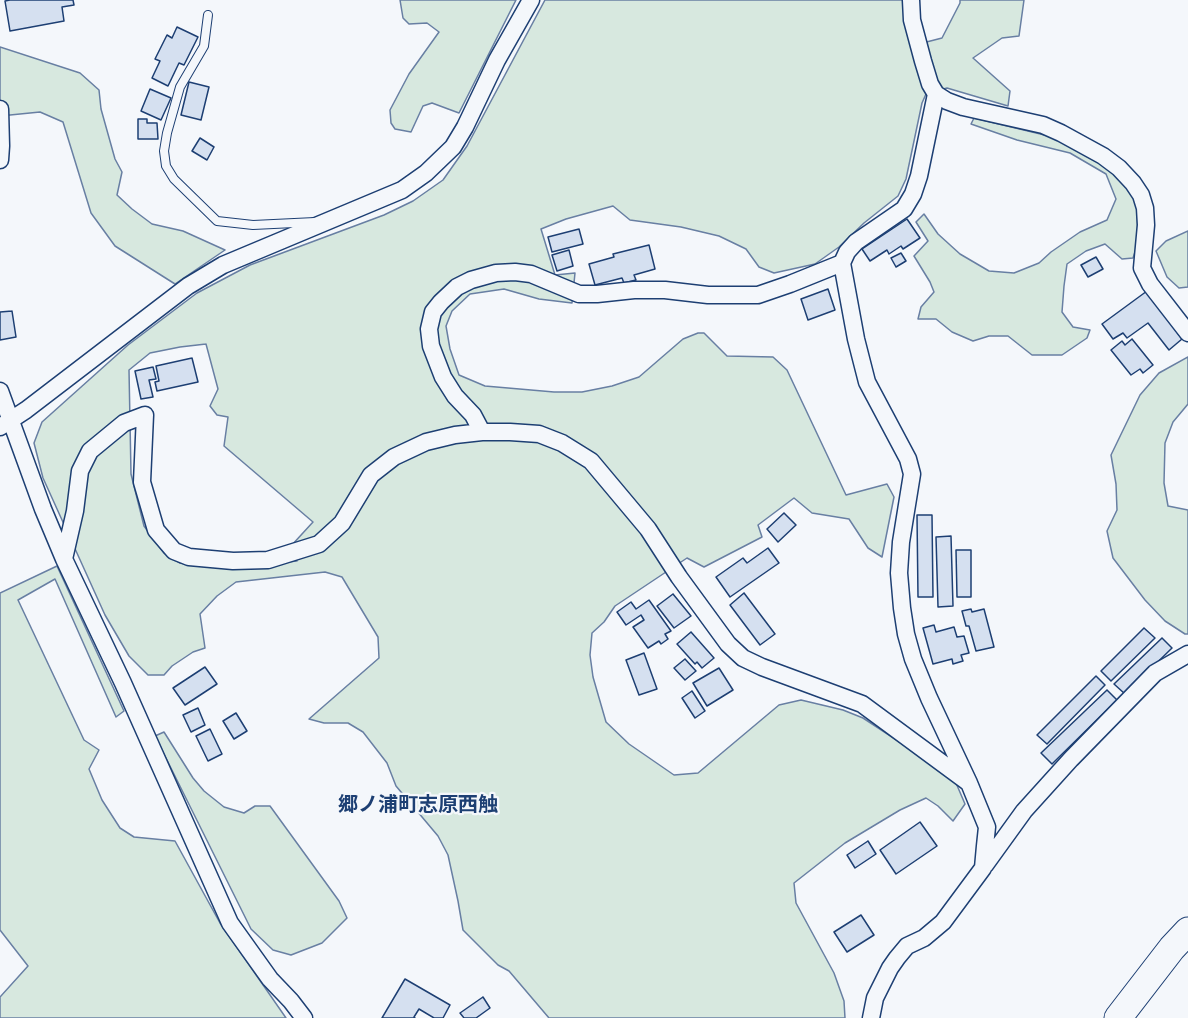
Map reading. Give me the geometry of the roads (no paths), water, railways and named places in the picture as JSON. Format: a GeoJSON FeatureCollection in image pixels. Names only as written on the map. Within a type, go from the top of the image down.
{"type":"FeatureCollection","features":[{"type":"Feature","properties":{"kind":"highway"},"geometry":{"type":"LineString","coordinates":[[1118,1018],[1172,948],[1188,931]]}},
{"type":"Feature","properties":{"kind":"street"},"geometry":{"type":"LineString","coordinates":[[5,423],[26,411],[188,286],[223,265],[402,190],[426,173],[453,147],[497,60],[531,0]]}},
{"type":"Feature","properties":{"kind":"street"},"geometry":{"type":"LineString","coordinates":[[911,0],[912,20],[923,62],[936,94],[947,101],[963,106],[1043,125],[1061,133],[1103,156],[1119,168],[1137,189],[1145,208],[1146,225],[1142,268],[1150,284],[1188,333]]}},
{"type":"Feature","properties":{"kind":"street"},"geometry":{"type":"LineString","coordinates":[[936,94],[920,176],[913,195],[904,209],[856,242],[847,252],[842,263],[856,339],[867,382],[908,459],[912,474],[899,573],[906,634],[928,698],[969,783],[987,827],[983,868]]}},
{"type":"Feature","properties":{"kind":"street"},"geometry":{"type":"LineString","coordinates":[[0,109],[2,146],[0,160]]}},
{"type":"Feature","properties":{"kind":"street"},"geometry":{"type":"LineString","coordinates":[[483,432],[473,415],[455,396],[443,377],[431,346],[429,329],[433,312],[441,302],[457,287],[471,280],[496,273],[515,272],[531,274],[579,294],[665,290],[708,295],[758,295],[842,263]]}},
{"type":"Feature","properties":{"kind":"street"},"geometry":{"type":"LineString","coordinates":[[0,391],[5,423],[64,559],[230,923],[270,979],[291,1000],[304,1018]]}},
{"type":"Feature","properties":{"kind":"street"},"geometry":{"type":"LineString","coordinates":[[64,559],[75,511],[80,471],[90,450],[124,423],[145,415],[142,482],[156,530],[174,551],[189,557],[233,561],[268,560],[319,544],[342,523],[370,475],[394,457],[426,442],[455,435],[483,432],[540,434],[562,443],[591,461],[648,529],[679,577],[728,644],[743,658],[862,704],[969,783]]}},
{"type":"Feature","properties":{"kind":"street"},"geometry":{"type":"LineString","coordinates":[[871,1018],[875,998],[897,958],[908,946],[924,938],[943,922],[1024,811],[1155,673],[1188,654]]}},
{"type":"Feature","properties":{"kind":"lane"},"geometry":{"type":"LineString","coordinates":[[208,15],[204,46],[180,87],[167,133],[164,151],[166,166],[174,179],[217,221],[253,225],[328,221]]}},
{"type":"Feature","properties":{"kind":"district","name":"郷ノ浦町志原西触"},"geometry":{"type":"Point","coordinates":[418,805]}}]}
